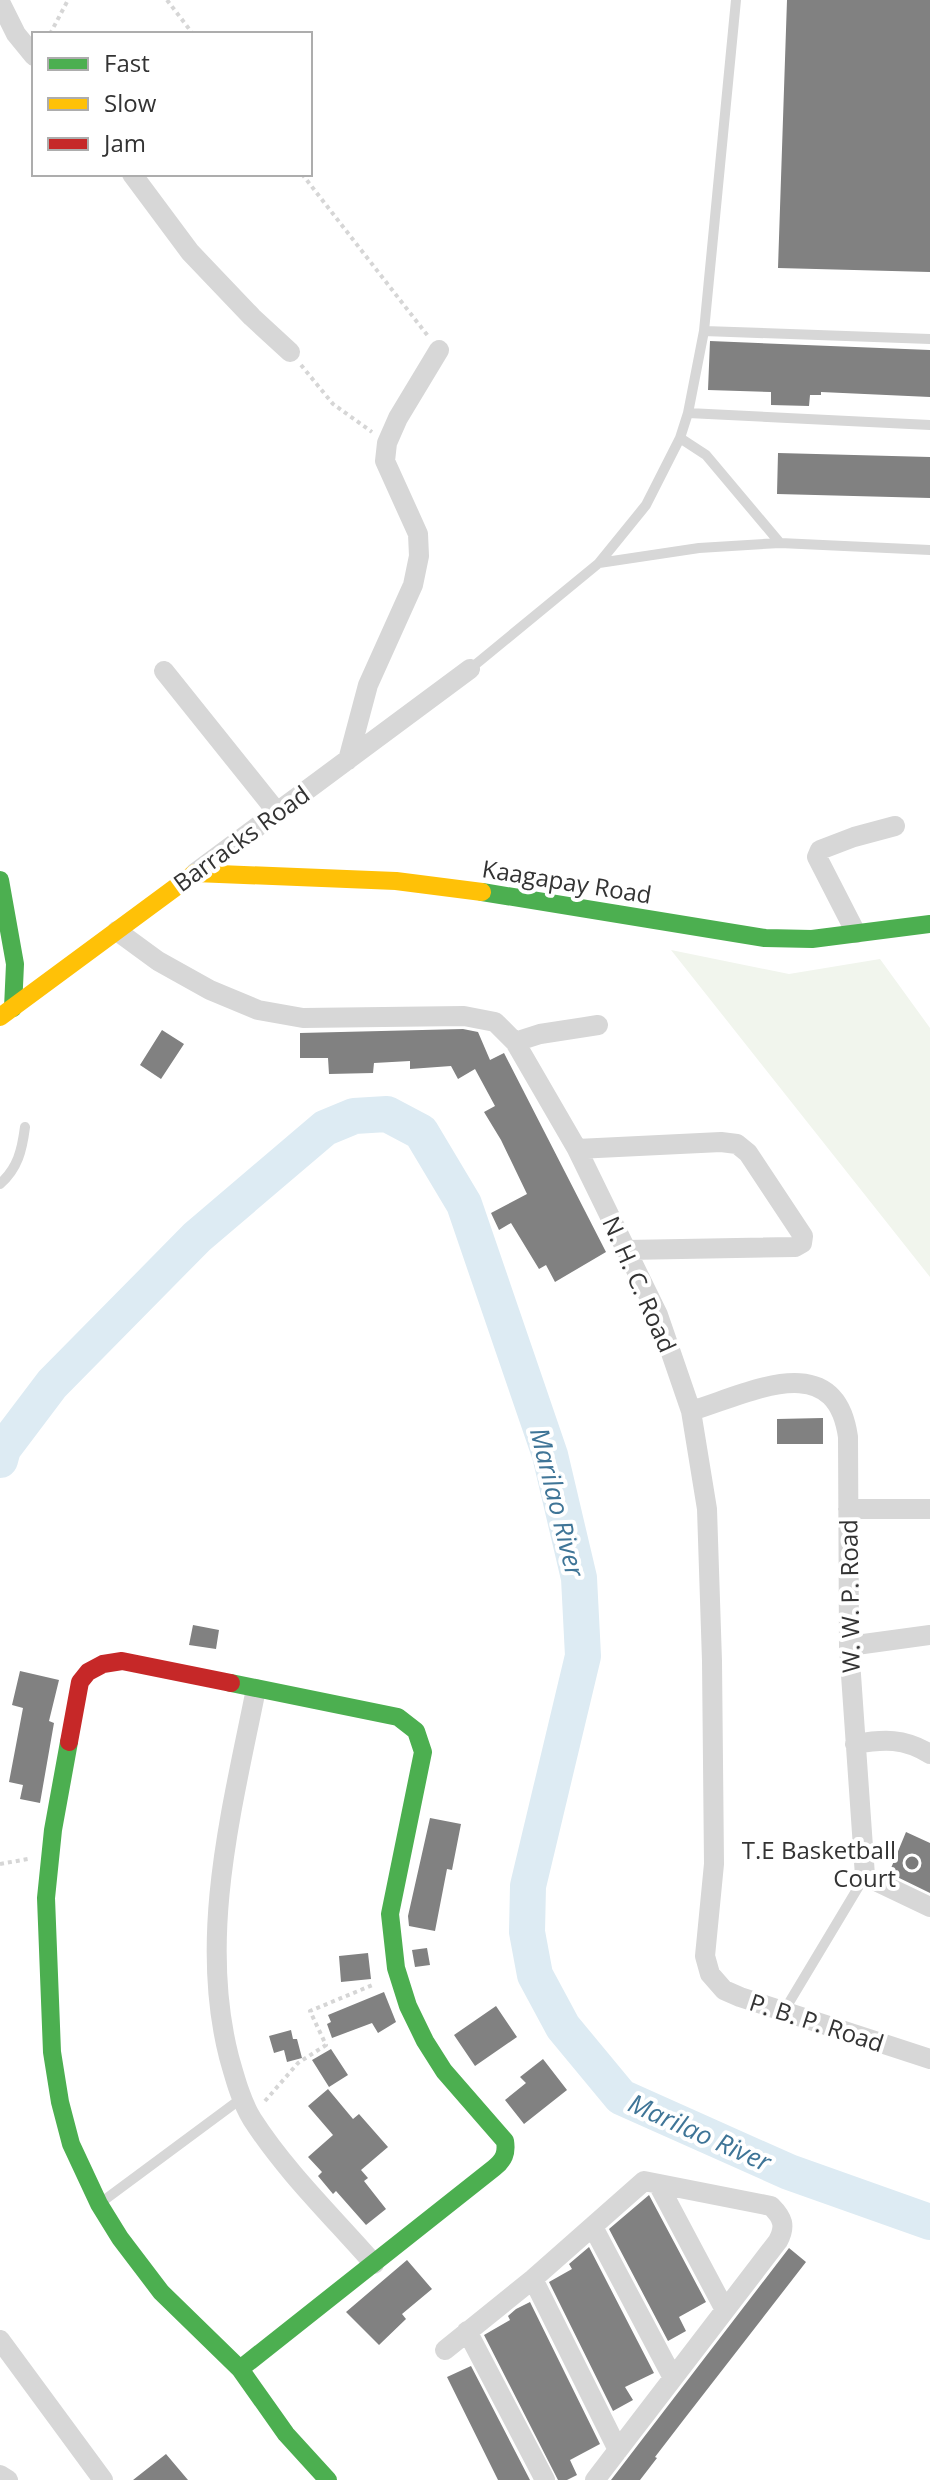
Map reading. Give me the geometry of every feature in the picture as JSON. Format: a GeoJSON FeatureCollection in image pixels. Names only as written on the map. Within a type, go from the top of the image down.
{"type":"FeatureCollection","features":[{"type":"Feature","properties":{"kind":"street"},"geometry":{"type":"LineString","coordinates":[[0,2],[16,34],[32,54]]}},
{"type":"Feature","properties":{"kind":"street"},"geometry":{"type":"LineString","coordinates":[[133,176],[190,252],[290,352]]}},
{"type":"Feature","properties":{"kind":"street"},"geometry":{"type":"LineString","coordinates":[[348,760],[368,685],[413,585],[419,556],[418,534],[385,461],[387,443],[398,418],[439,350]]}},
{"type":"Feature","properties":{"kind":"street","name":"Barracks Road"},"geometry":{"type":"LineString","coordinates":[[6,1012],[470,669]]}},
{"type":"Feature","properties":{"kind":"street"},"geometry":{"type":"LineString","coordinates":[[164,671],[277,812]]}},
{"type":"Feature","properties":{"kind":"street"},"geometry":{"type":"LineString","coordinates":[[856,933],[817,857],[820,850],[895,826]]}},
{"type":"Feature","properties":{"kind":"street","name":"Kaagapay Road"},"geometry":{"type":"LineString","coordinates":[[195,873],[396,881],[510,895],[765,938],[812,939],[930,924]]}},
{"type":"Feature","properties":{"kind":"street"},"geometry":{"type":"LineString","coordinates":[[0,880],[15,964],[6,1012]]}},
{"type":"Feature","properties":{"kind":"street","name":"N. H. C. Road"},"geometry":{"type":"LineString","coordinates":[[117,931],[158,961],[210,990],[258,1010],[303,1018],[464,1016],[495,1022],[515,1042],[577,1149],[658,1315],[691,1411],[707,1509],[714,1864],[705,1948],[710,1974]]}},
{"type":"Feature","properties":{"kind":"street"},"geometry":{"type":"LineString","coordinates":[[515,1042],[540,1034],[598,1025]]}},
{"type":"Feature","properties":{"kind":"street"},"geometry":{"type":"LineString","coordinates":[[577,1149],[721,1142],[737,1144],[748,1153],[803,1236],[802,1243],[795,1247],[626,1250]]}},
{"type":"Feature","properties":{"kind":"street","name":"W. W. P. Road"},"geometry":{"type":"LineString","coordinates":[[691,1411],[779,1385],[813,1384],[827,1390],[839,1404],[845,1420],[849,1646],[865,1876]]}},
{"type":"Feature","properties":{"kind":"street"},"geometry":{"type":"LineString","coordinates":[[848,1509],[930,1509]]}},
{"type":"Feature","properties":{"kind":"street"},"geometry":{"type":"LineString","coordinates":[[849,1646],[930,1635]]}},
{"type":"Feature","properties":{"kind":"street"},"geometry":{"type":"LineString","coordinates":[[240,2369],[504,2160],[507,2151],[505,2141],[444,2071],[425,2041],[408,2006],[396,1968],[390,1914],[423,1752],[410,1722],[398,1717],[122,1661],[96,1665],[80,1682],[50,1856],[46,1898],[52,2052],[71,2144],[99,2204],[120,2238],[161,2292],[240,2369],[286,2434],[328,2480]]}},
{"type":"Feature","properties":{"kind":"street"},"geometry":{"type":"LineString","coordinates":[[256,1689],[224,1860],[216,1934],[216,1987],[226,2047],[251,2117],[274,2150],[374,2264]]}},
{"type":"Feature","properties":{"kind":"street"},"geometry":{"type":"LineString","coordinates":[[855,1744],[881,1740],[914,1744],[930,1754]]}},
{"type":"Feature","properties":{"kind":"street"},"geometry":{"type":"LineString","coordinates":[[865,1876],[930,1907]]}},
{"type":"Feature","properties":{"kind":"street","name":"P. B. P. Road"},"geometry":{"type":"LineString","coordinates":[[710,1974],[724,1990],[930,2059]]}},
{"type":"Feature","properties":{"kind":"street"},"geometry":{"type":"LineString","coordinates":[[445,2350],[533,2279],[644,2181],[771,2206],[779,2214],[783,2232],[595,2480]]}},
{"type":"Feature","properties":{"kind":"street"},"geometry":{"type":"LineString","coordinates":[[658,2184],[725,2310]]}},
{"type":"Feature","properties":{"kind":"street"},"geometry":{"type":"LineString","coordinates":[[593,2227],[673,2378]]}},
{"type":"Feature","properties":{"kind":"street"},"geometry":{"type":"LineString","coordinates":[[533,2279],[618,2450]]}},
{"type":"Feature","properties":{"kind":"street"},"geometry":{"type":"LineString","coordinates":[[467,2331],[545,2480]]}},
{"type":"Feature","properties":{"kind":"street"},"geometry":{"type":"LineString","coordinates":[[0,2340],[95,2476]]}},
{"type":"Feature","properties":{"kind":"street"},"geometry":{"type":"LineString","coordinates":[[0,2475],[8,2480]]}},
{"type":"Feature","properties":{"kind":"lane"},"geometry":{"type":"LineString","coordinates":[[470,669],[599,563],[646,505],[680,438],[704,331],[736,0]]}},
{"type":"Feature","properties":{"kind":"lane"},"geometry":{"type":"LineString","coordinates":[[704,331],[930,339]]}},
{"type":"Feature","properties":{"kind":"lane"},"geometry":{"type":"LineString","coordinates":[[688,413],[930,425]]}},
{"type":"Feature","properties":{"kind":"lane"},"geometry":{"type":"LineString","coordinates":[[680,438],[706,455],[780,543]]}},
{"type":"Feature","properties":{"kind":"lane"},"geometry":{"type":"LineString","coordinates":[[599,563],[699,548],[780,543],[930,550]]}},
{"type":"Feature","properties":{"kind":"lane"},"geometry":{"type":"LineString","coordinates":[[0,1184],[11,1174],[21,1153],[25,1127]]}},
{"type":"Feature","properties":{"kind":"lane"},"geometry":{"type":"LineString","coordinates":[[784,2011],[865,1876]]}},
{"type":"Feature","properties":{"kind":"lane"},"geometry":{"type":"LineString","coordinates":[[99,2204],[242,2098]]}},
{"type":"Feature","properties":{"kind":"path"},"geometry":{"type":"LineString","coordinates":[[51,32],[68,0]]}},
{"type":"Feature","properties":{"kind":"path"},"geometry":{"type":"LineString","coordinates":[[167,0],[191,32]]}},
{"type":"Feature","properties":{"kind":"path"},"geometry":{"type":"LineString","coordinates":[[304,176],[439,350]]}},
{"type":"Feature","properties":{"kind":"path"},"geometry":{"type":"LineString","coordinates":[[290,352],[333,404],[387,443]]}},
{"type":"Feature","properties":{"kind":"path"},"geometry":{"type":"LineString","coordinates":[[251,2117],[298,2063],[326,2045],[310,2011],[381,1981],[396,1968]]}},
{"type":"Feature","properties":{"kind":"shaded area"},"geometry":{"type":"Polygon","coordinates":[[[671,950],[789,974],[880,959],[930,1028],[930,1277],[671,950]]]}},
{"type":"Feature","properties":{"kind":"building"},"geometry":{"type":"Polygon","coordinates":[[[787,0],[930,0],[930,272],[778,268],[787,0]]]}},
{"type":"Feature","properties":{"kind":"building"},"geometry":{"type":"Polygon","coordinates":[[[710,341],[930,350],[930,397],[821,392],[821,395],[810,395],[809,406],[771,405],[771,392],[708,390],[710,341]]]}},
{"type":"Feature","properties":{"kind":"building"},"geometry":{"type":"Polygon","coordinates":[[[778,453],[930,457],[930,498],[777,494],[778,453]]]}},
{"type":"Feature","properties":{"kind":"building"},"geometry":{"type":"Polygon","coordinates":[[[463,1029],[478,1032],[490,1060],[504,1053],[606,1252],[555,1282],[546,1265],[539,1269],[511,1223],[499,1230],[491,1213],[527,1194],[484,1112],[495,1106],[475,1069],[458,1079],[451,1066],[410,1069],[410,1061],[374,1063],[373,1073],[329,1074],[328,1058],[300,1058],[300,1033],[463,1029]]]}},
{"type":"Feature","properties":{"kind":"building"},"geometry":{"type":"Polygon","coordinates":[[[162,1030],[184,1044],[161,1079],[140,1065],[162,1030]]]}},
{"type":"Feature","properties":{"kind":"building"},"geometry":{"type":"Polygon","coordinates":[[[823,1418],[823,1444],[777,1444],[777,1419],[823,1418]]]}},
{"type":"Feature","properties":{"kind":"building"},"geometry":{"type":"Polygon","coordinates":[[[193,1625],[219,1630],[216,1649],[189,1645],[193,1625]]]}},
{"type":"Feature","properties":{"kind":"building"},"geometry":{"type":"Polygon","coordinates":[[[20,1671],[59,1680],[49,1721],[54,1723],[40,1803],[20,1799],[23,1785],[9,1782],[23,1708],[12,1705],[20,1671]]]}},
{"type":"Feature","properties":{"kind":"building"},"geometry":{"type":"Polygon","coordinates":[[[430,1818],[461,1824],[452,1870],[447,1869],[435,1931],[409,1926],[408,1916],[430,1818]]]}},
{"type":"Feature","properties":{"kind":"building","name":"T.E Basketball Court"},"geometry":{"type":"Polygon","coordinates":[[[906,1832],[930,1843],[930,1893],[889,1873],[906,1832]]]}},
{"type":"Feature","properties":{"kind":"building"},"geometry":{"type":"Polygon","coordinates":[[[427,1948],[430,1965],[415,1967],[412,1950],[427,1948]]]}},
{"type":"Feature","properties":{"kind":"building"},"geometry":{"type":"Polygon","coordinates":[[[368,1953],[371,1979],[341,1982],[339,1956],[368,1953]]]}},
{"type":"Feature","properties":{"kind":"building"},"geometry":{"type":"Polygon","coordinates":[[[384,1992],[396,2022],[378,2033],[372,2023],[332,2038],[327,2024],[331,2022],[328,2015],[384,1992]]]}},
{"type":"Feature","properties":{"kind":"building"},"geometry":{"type":"Polygon","coordinates":[[[496,2006],[517,2037],[475,2066],[454,2035],[496,2006]]]}},
{"type":"Feature","properties":{"kind":"building"},"geometry":{"type":"Polygon","coordinates":[[[291,2030],[302,2058],[287,2062],[284,2050],[274,2053],[269,2036],[291,2030]]]}},
{"type":"Feature","properties":{"kind":"building"},"geometry":{"type":"Polygon","coordinates":[[[331,2049],[348,2075],[329,2087],[312,2060],[331,2049]]]}},
{"type":"Feature","properties":{"kind":"building"},"geometry":{"type":"Polygon","coordinates":[[[543,2059],[567,2090],[524,2124],[505,2100],[526,2083],[520,2077],[543,2059]]]}},
{"type":"Feature","properties":{"kind":"building"},"geometry":{"type":"Polygon","coordinates":[[[328,2089],[353,2119],[359,2114],[388,2147],[361,2170],[368,2178],[364,2181],[386,2209],[366,2225],[336,2191],[333,2194],[318,2176],[322,2172],[308,2157],[333,2135],[308,2106],[328,2089]]]}},
{"type":"Feature","properties":{"kind":"building"},"geometry":{"type":"Polygon","coordinates":[[[649,2195],[706,2302],[679,2317],[686,2331],[668,2341],[609,2229],[649,2195]]]}},
{"type":"Feature","properties":{"kind":"building"},"geometry":{"type":"Polygon","coordinates":[[[589,2247],[654,2373],[625,2387],[633,2400],[613,2411],[549,2282],[572,2269],[569,2264],[589,2247]]]}},
{"type":"Feature","properties":{"kind":"building"},"geometry":{"type":"Polygon","coordinates":[[[789,2248],[806,2262],[657,2458],[640,2480],[611,2480],[789,2248]]]}},
{"type":"Feature","properties":{"kind":"building"},"geometry":{"type":"Polygon","coordinates":[[[407,2260],[432,2289],[402,2314],[406,2319],[379,2345],[346,2312],[407,2260]]]}},
{"type":"Feature","properties":{"kind":"building"},"geometry":{"type":"Polygon","coordinates":[[[530,2302],[600,2444],[570,2460],[577,2475],[567,2480],[558,2480],[484,2335],[510,2320],[508,2316],[530,2302]]]}},
{"type":"Feature","properties":{"kind":"building"},"geometry":{"type":"Polygon","coordinates":[[[471,2366],[530,2480],[498,2480],[447,2377],[471,2366]]]}},
{"type":"Feature","properties":{"kind":"building"},"geometry":{"type":"Polygon","coordinates":[[[166,2454],[188,2480],[133,2480],[166,2454]]]}},
{"type":"Feature","properties":{"kind":"waterway","name":"Marilao River"},"geometry":{"type":"LineString","coordinates":[[0,1460],[3,1449],[52,1384],[197,1237],[325,1128],[354,1116],[387,1114],[421,1132],[464,1204],[550,1455],[579,1578],[583,1656],[528,1886],[527,1932],[535,1975],[563,2027],[621,2097],[789,2172],[930,2222]]}},
{"type":"Feature","properties":{"kind":"traffic: fast"},"geometry":{"type":"LineString","coordinates":[[0,880],[15,964],[13,1008]]}},
{"type":"Feature","properties":{"kind":"traffic: fast"},"geometry":{"type":"LineString","coordinates":[[482,892],[765,938],[812,939],[930,924]]}},
{"type":"Feature","properties":{"kind":"traffic: fast"},"geometry":{"type":"LineString","coordinates":[[231,1683],[398,1717],[416,1731],[423,1752],[390,1914],[396,1968],[408,2006],[425,2041],[444,2071],[506,2145],[504,2156],[494,2168],[240,2369]]}},
{"type":"Feature","properties":{"kind":"traffic: fast"},"geometry":{"type":"LineString","coordinates":[[69,1742],[53,1830],[46,1898],[52,2052],[71,2144],[99,2204],[120,2238],[161,2292],[240,2369],[286,2434],[328,2480]]}},
{"type":"Feature","properties":{"kind":"traffic: slow"},"geometry":{"type":"LineString","coordinates":[[0,1017],[195,873],[396,881],[482,892]]}},
{"type":"Feature","properties":{"kind":"traffic: jam"},"geometry":{"type":"LineString","coordinates":[[69,1742],[80,1682],[88,1672],[103,1664],[122,1661],[231,1683]]}},
{"type":"Feature","properties":{"kind":"place","name":"T.E Basketball Court"},"geometry":{"type":"Point","coordinates":[912,1863]}}]}
